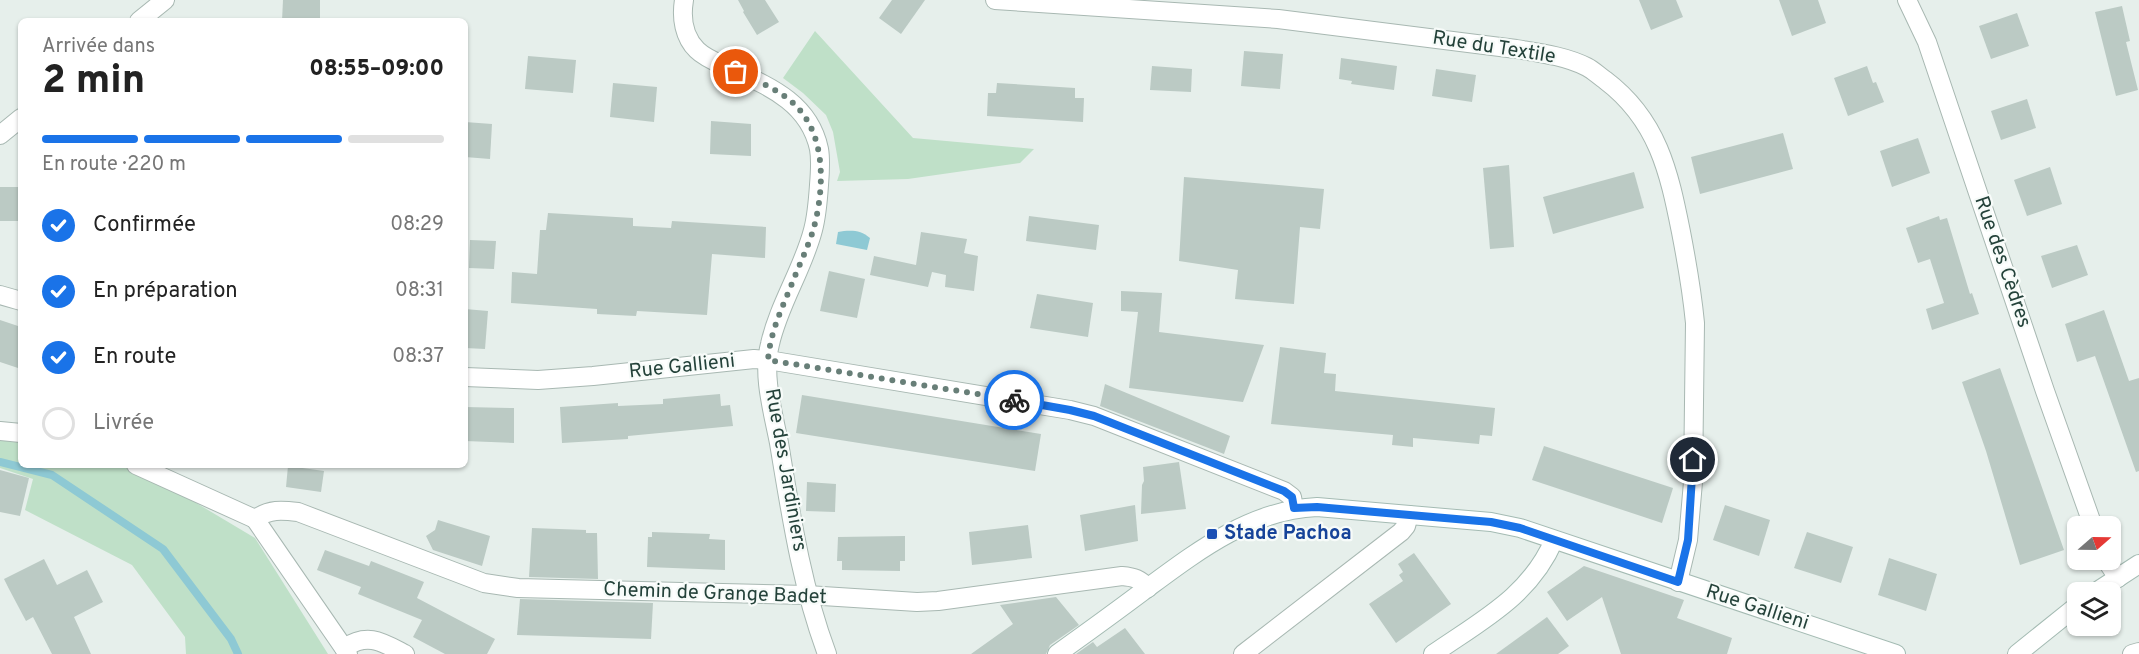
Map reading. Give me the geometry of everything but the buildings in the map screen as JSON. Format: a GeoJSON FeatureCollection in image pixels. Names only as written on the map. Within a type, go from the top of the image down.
{"type":"FeatureCollection","features":[{"type":"Feature","properties":{"kind":"street"},"geometry":{"type":"LineString","coordinates":[[143,18],[165,0]]}},
{"type":"Feature","properties":{"kind":"street","name":"Rue des Jardiniers"},"geometry":{"type":"LineString","coordinates":[[684,0],[685,30],[698,51],[719,64],[771,87],[791,101],[805,115],[819,150],[818,201],[813,231],[775,326],[769,345],[768,360],[770,393],[807,595],[827,654]]}},
{"type":"Feature","properties":{"kind":"street","name":"Rue du Textile"},"geometry":{"type":"LineString","coordinates":[[995,0],[1278,19],[1551,54],[1588,67],[1622,93],[1652,132],[1662,154],[1670,179],[1693,298],[1695,323],[1693,482],[1688,540],[1678,582]]}},
{"type":"Feature","properties":{"kind":"street","name":"Rue des Cèdres"},"geometry":{"type":"LineString","coordinates":[[1907,0],[1927,42],[2089,516]]}},
{"type":"Feature","properties":{"kind":"street"},"geometry":{"type":"LineString","coordinates":[[0,135],[18,120]]}},
{"type":"Feature","properties":{"kind":"street"},"geometry":{"type":"LineString","coordinates":[[0,295],[18,301]]}},
{"type":"Feature","properties":{"kind":"street","name":"Rue Gallieni"},"geometry":{"type":"LineString","coordinates":[[468,377],[538,380],[754,359],[1070,410],[1094,416],[1284,491],[1292,497],[1294,508],[1317,507],[1491,522],[1520,528],[1896,654]]}},
{"type":"Feature","properties":{"kind":"street"},"geometry":{"type":"LineString","coordinates":[[0,431],[18,433]]}},
{"type":"Feature","properties":{"kind":"street"},"geometry":{"type":"LineString","coordinates":[[143,468],[255,519],[346,651],[356,641],[364,639],[376,640],[405,654]]}},
{"type":"Feature","properties":{"kind":"street"},"geometry":{"type":"LineString","coordinates":[[1056,654],[1210,543],[1248,524],[1294,508]]}},
{"type":"Feature","properties":{"kind":"street","name":"Chemin de Grange Badet"},"geometry":{"type":"LineString","coordinates":[[255,519],[277,510],[298,513],[484,583],[518,588],[807,595],[917,602],[1122,576],[1141,580],[1148,588]]}},
{"type":"Feature","properties":{"kind":"street"},"geometry":{"type":"LineString","coordinates":[[1243,654],[1401,532],[1406,526],[1408,515]]}},
{"type":"Feature","properties":{"kind":"street"},"geometry":{"type":"LineString","coordinates":[[1433,654],[1513,598],[1542,565],[1554,540]]}},
{"type":"Feature","properties":{"kind":"street"},"geometry":{"type":"LineString","coordinates":[[2112,582],[2139,564]]}},
{"type":"Feature","properties":{"kind":"street"},"geometry":{"type":"LineString","coordinates":[[2113,570],[2118,578]]}},
{"type":"Feature","properties":{"kind":"street"},"geometry":{"type":"LineString","coordinates":[[2020,653],[2067,614]]}},
{"type":"Feature","properties":{"kind":"street"},"geometry":{"type":"LineString","coordinates":[[2132,654],[2139,652]]}},
{"type":"Feature","properties":{"kind":"green space"},"geometry":{"type":"Polygon","coordinates":[[[815,31],[913,138],[1034,149],[1020,163],[908,179],[837,181],[840,172],[833,132],[826,115],[783,78],[815,31]]]}},
{"type":"Feature","properties":{"kind":"green space"},"geometry":{"type":"Polygon","coordinates":[[[0,438],[18,439],[18,468],[127,468],[156,479],[255,538],[328,654],[186,654],[185,637],[132,565],[25,510],[33,479],[0,468],[0,438]]]}},
{"type":"Feature","properties":{"kind":"water"},"geometry":{"type":"Polygon","coordinates":[[[851,231],[870,238],[867,250],[836,244],[838,232],[851,231]]]}},
{"type":"Feature","properties":{"kind":"waterway"},"geometry":{"type":"LineString","coordinates":[[0,462],[18,466]]}},
{"type":"Feature","properties":{"kind":"waterway"},"geometry":{"type":"LineString","coordinates":[[24,468],[52,475],[163,549],[231,639],[238,654]]}},
{"type":"Feature","properties":{"kind":"way so far"},"geometry":{"type":"LineString","coordinates":[[736,72],[771,87],[791,101],[805,115],[819,150],[818,201],[813,231],[775,326],[769,345],[768,360],[1014,400]]}},
{"type":"Feature","properties":{"kind":"place","name":"Stade Pachoa"},"geometry":{"type":"Point","coordinates":[1212,534]}},
{"type":"Feature","properties":{"kind":"route"},"geometry":{"type":"LineString","coordinates":[[1014,400],[1094,416],[1129,429],[1284,491],[1292,497],[1294,508],[1317,507],[1491,522],[1520,528],[1678,582],[1688,540],[1693,460]]}}]}
